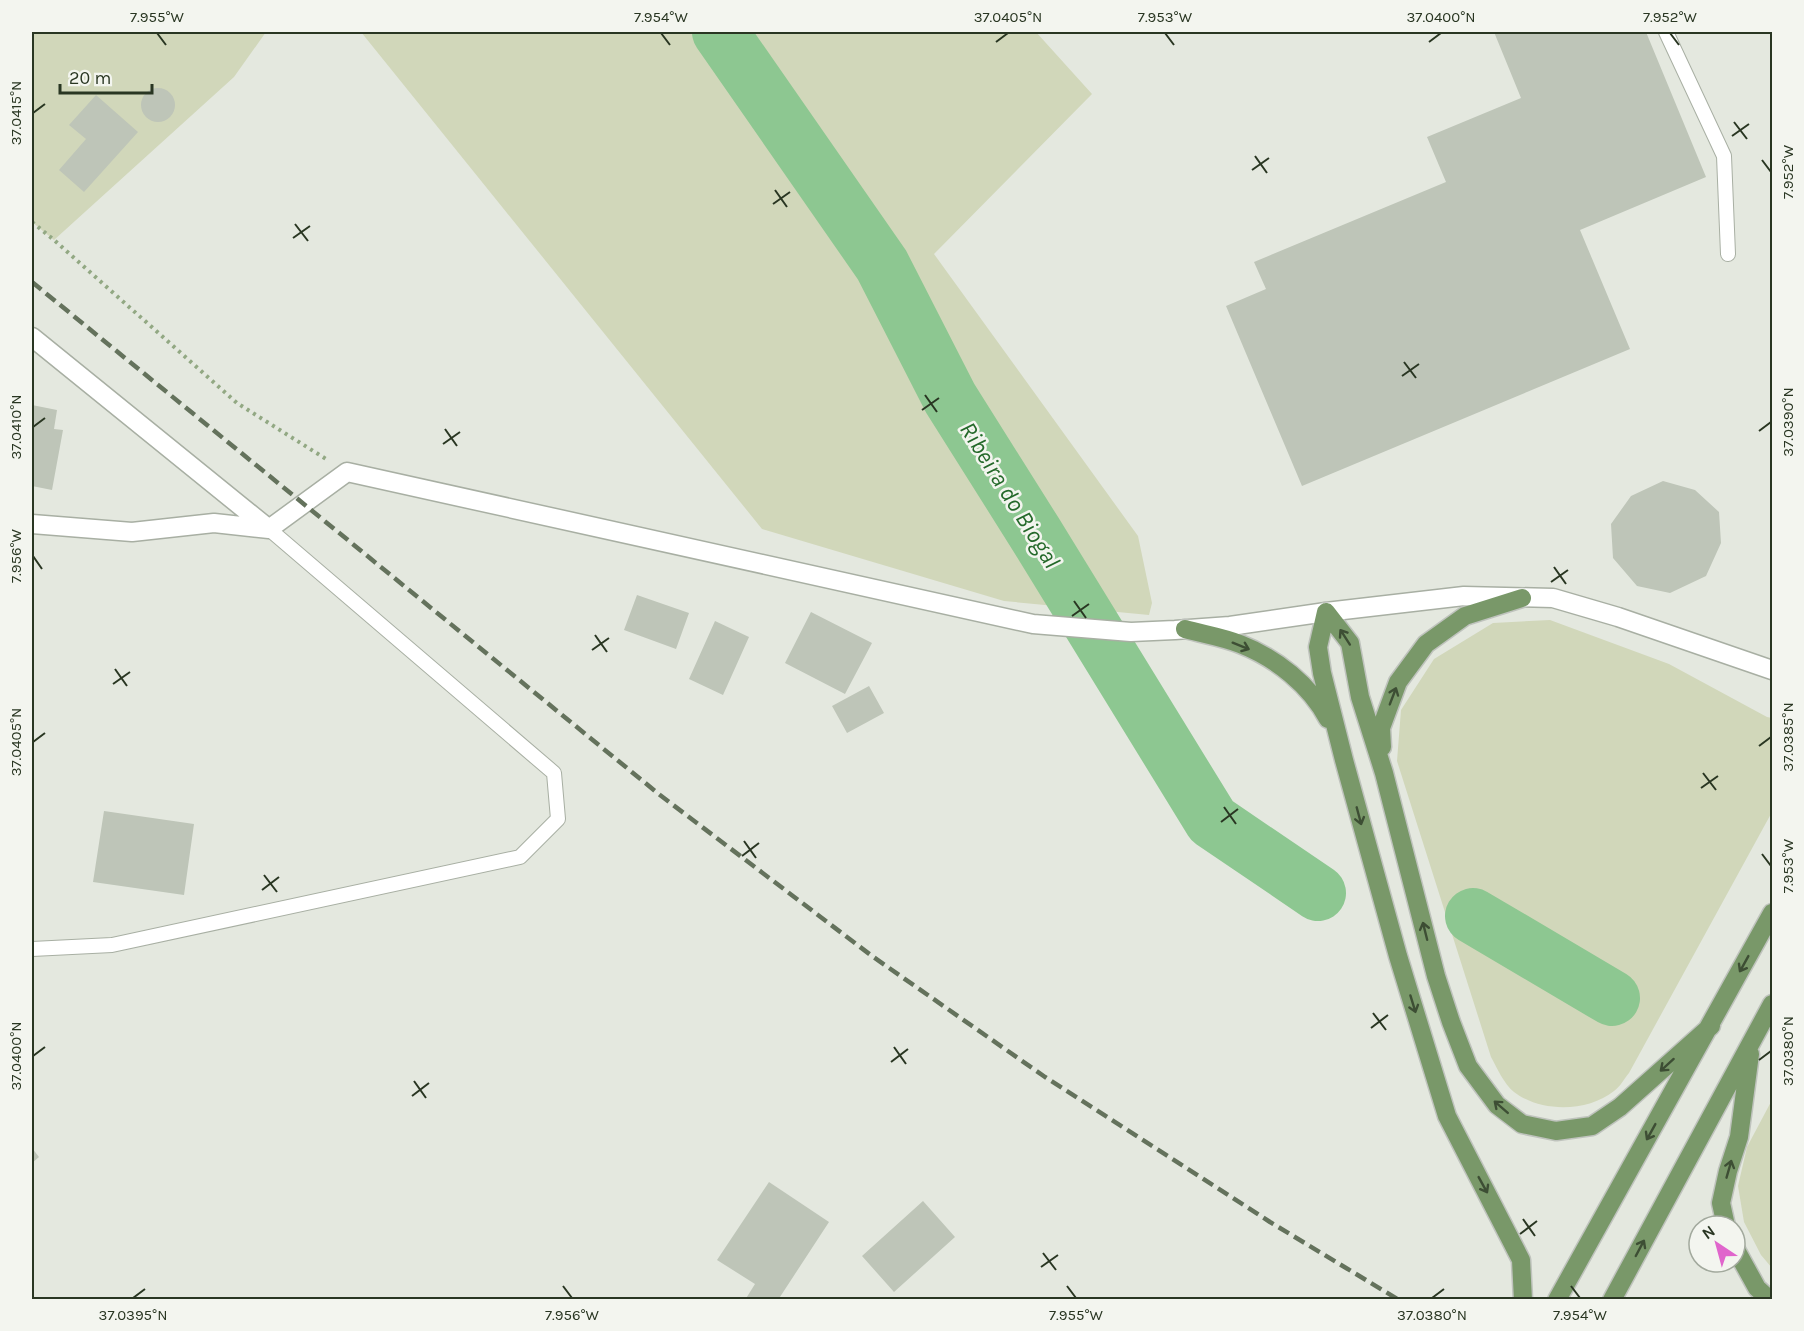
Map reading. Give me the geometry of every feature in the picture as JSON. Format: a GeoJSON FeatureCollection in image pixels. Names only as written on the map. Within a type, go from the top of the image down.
{"type":"FeatureCollection","features":[{"type":"Feature","properties":{"kind":"main road"},"geometry":{"type":"LineString","coordinates":[[1384,773],[1381,728],[1398,682],[1426,644],[1465,616],[1522,598]]}},
{"type":"Feature","properties":{"kind":"main road"},"geometry":{"type":"LineString","coordinates":[[1326,612],[1318,647],[1322,673],[1398,956],[1447,1116],[1521,1260],[1524,1299]]}},
{"type":"Feature","properties":{"kind":"main road"},"geometry":{"type":"LineString","coordinates":[[1326,612],[1350,643],[1360,697],[1384,773],[1436,976],[1451,1022],[1468,1066],[1497,1105],[1522,1124],[1556,1131],[1592,1126],[1620,1107],[1711,1026]]}},
{"type":"Feature","properties":{"kind":"main road"},"geometry":{"type":"LineString","coordinates":[[1185,629],[1240,644],[1277,663],[1309,690],[1328,717],[1344,760]]}},
{"type":"Feature","properties":{"kind":"main road"},"geometry":{"type":"LineString","coordinates":[[1557,1299],[1773,913]]}},
{"type":"Feature","properties":{"kind":"main road"},"geometry":{"type":"LineString","coordinates":[[1612,1299],[1773,1004]]}},
{"type":"Feature","properties":{"kind":"main road"},"geometry":{"type":"LineString","coordinates":[[1723,1214],[1721,1203],[1739,1137],[1752,1042]]}},
{"type":"Feature","properties":{"kind":"main road"},"geometry":{"type":"LineString","coordinates":[[1747,1270],[1757,1288],[1770,1299]]}},
{"type":"Feature","properties":{"kind":"street"},"geometry":{"type":"LineString","coordinates":[[32,337],[269,529]]}},
{"type":"Feature","properties":{"kind":"street"},"geometry":{"type":"LineString","coordinates":[[32,524],[132,532],[214,524],[269,529],[347,472],[1033,624],[1131,632],[1230,626],[1464,596],[1553,598],[1618,617],[1773,670]]}},
{"type":"Feature","properties":{"kind":"lane"},"geometry":{"type":"LineString","coordinates":[[1666,32],[1724,156],[1728,254]]}},
{"type":"Feature","properties":{"kind":"lane"},"geometry":{"type":"LineString","coordinates":[[32,949],[112,945],[520,857],[558,819],[554,773],[269,529]]}},
{"type":"Feature","properties":{"kind":"path"},"geometry":{"type":"LineString","coordinates":[[32,222],[237,403],[347,472]]}},
{"type":"Feature","properties":{"kind":"green space"},"geometry":{"type":"Polygon","coordinates":[[[32,32],[266,32],[234,77],[54,240],[32,222],[32,32]]]}},
{"type":"Feature","properties":{"kind":"green space"},"geometry":{"type":"Polygon","coordinates":[[[361,32],[1036,32],[1092,94],[934,254],[1138,536],[1152,603],[1149,615],[1004,601],[762,529],[361,32]]]}},
{"type":"Feature","properties":{"kind":"green space"},"geometry":{"type":"Polygon","coordinates":[[[1550,620],[1669,664],[1772,718],[1772,812],[1629,1073],[1616,1089],[1603,1098],[1578,1106],[1564,1107],[1537,1104],[1514,1092],[1491,1057],[1397,761],[1401,710],[1434,659],[1493,623],[1550,620]]]}},
{"type":"Feature","properties":{"kind":"green space"},"geometry":{"type":"Polygon","coordinates":[[[1772,1100],[1772,1268],[1761,1255],[1747,1228],[1747,1214],[1743,1214],[1738,1186],[1747,1147],[1772,1100]]]}},
{"type":"Feature","properties":{"kind":"building"},"geometry":{"type":"Polygon","coordinates":[[[1494,32],[1646,32],[1706,177],[1580,230],[1630,349],[1302,486],[1226,306],[1266,289],[1254,262],[1446,182],[1427,137],[1521,98],[1494,32]]]}},
{"type":"Feature","properties":{"kind":"building"},"geometry":{"type":"Polygon","coordinates":[[[158,88],[170,93],[175,105],[170,117],[158,122],[146,117],[141,105],[146,93],[158,88]]]}},
{"type":"Feature","properties":{"kind":"building"},"geometry":{"type":"Polygon","coordinates":[[[96,95],[138,132],[84,192],[59,170],[86,139],[69,125],[96,95]]]}},
{"type":"Feature","properties":{"kind":"building"},"geometry":{"type":"Polygon","coordinates":[[[32,405],[57,410],[54,429],[63,430],[52,490],[32,486],[32,405]]]}},
{"type":"Feature","properties":{"kind":"building"},"geometry":{"type":"Polygon","coordinates":[[[1663,481],[1695,490],[1719,512],[1721,543],[1706,576],[1670,593],[1637,586],[1613,558],[1611,524],[1631,496],[1663,481]]]}},
{"type":"Feature","properties":{"kind":"building"},"geometry":{"type":"Polygon","coordinates":[[[637,595],[689,613],[676,649],[624,630],[637,595]]]}},
{"type":"Feature","properties":{"kind":"building"},"geometry":{"type":"Polygon","coordinates":[[[811,612],[872,643],[845,694],[785,663],[811,612]]]}},
{"type":"Feature","properties":{"kind":"building"},"geometry":{"type":"Polygon","coordinates":[[[715,621],[749,637],[723,695],[689,679],[715,621]]]}},
{"type":"Feature","properties":{"kind":"building"},"geometry":{"type":"Polygon","coordinates":[[[869,686],[884,713],[847,733],[832,706],[869,686]]]}},
{"type":"Feature","properties":{"kind":"building"},"geometry":{"type":"Polygon","coordinates":[[[104,811],[194,824],[184,895],[93,882],[104,811]]]}},
{"type":"Feature","properties":{"kind":"building"},"geometry":{"type":"Polygon","coordinates":[[[32,1148],[39,1157],[32,1163],[32,1148]]]}},
{"type":"Feature","properties":{"kind":"building"},"geometry":{"type":"Polygon","coordinates":[[[769,1182],[829,1222],[778,1300],[745,1300],[755,1284],[717,1260],[769,1182]]]}},
{"type":"Feature","properties":{"kind":"building"},"geometry":{"type":"Polygon","coordinates":[[[923,1201],[955,1237],[894,1292],[862,1256],[923,1201]]]}},
{"type":"Feature","properties":{"kind":"waterway","name":"Ribeira do Biogal"},"geometry":{"type":"LineString","coordinates":[[720,32],[882,265],[950,398],[1212,821],[1318,893]]}},
{"type":"Feature","properties":{"kind":"waterway","name":"Ribeira do Biogal"},"geometry":{"type":"LineString","coordinates":[[1473,916],[1612,998]]}},
{"type":"Feature","properties":{"kind":"railway"},"geometry":{"type":"LineString","coordinates":[[32,282],[660,795],[872,956],[1045,1077],[1270,1222],[1399,1300]]}}]}
